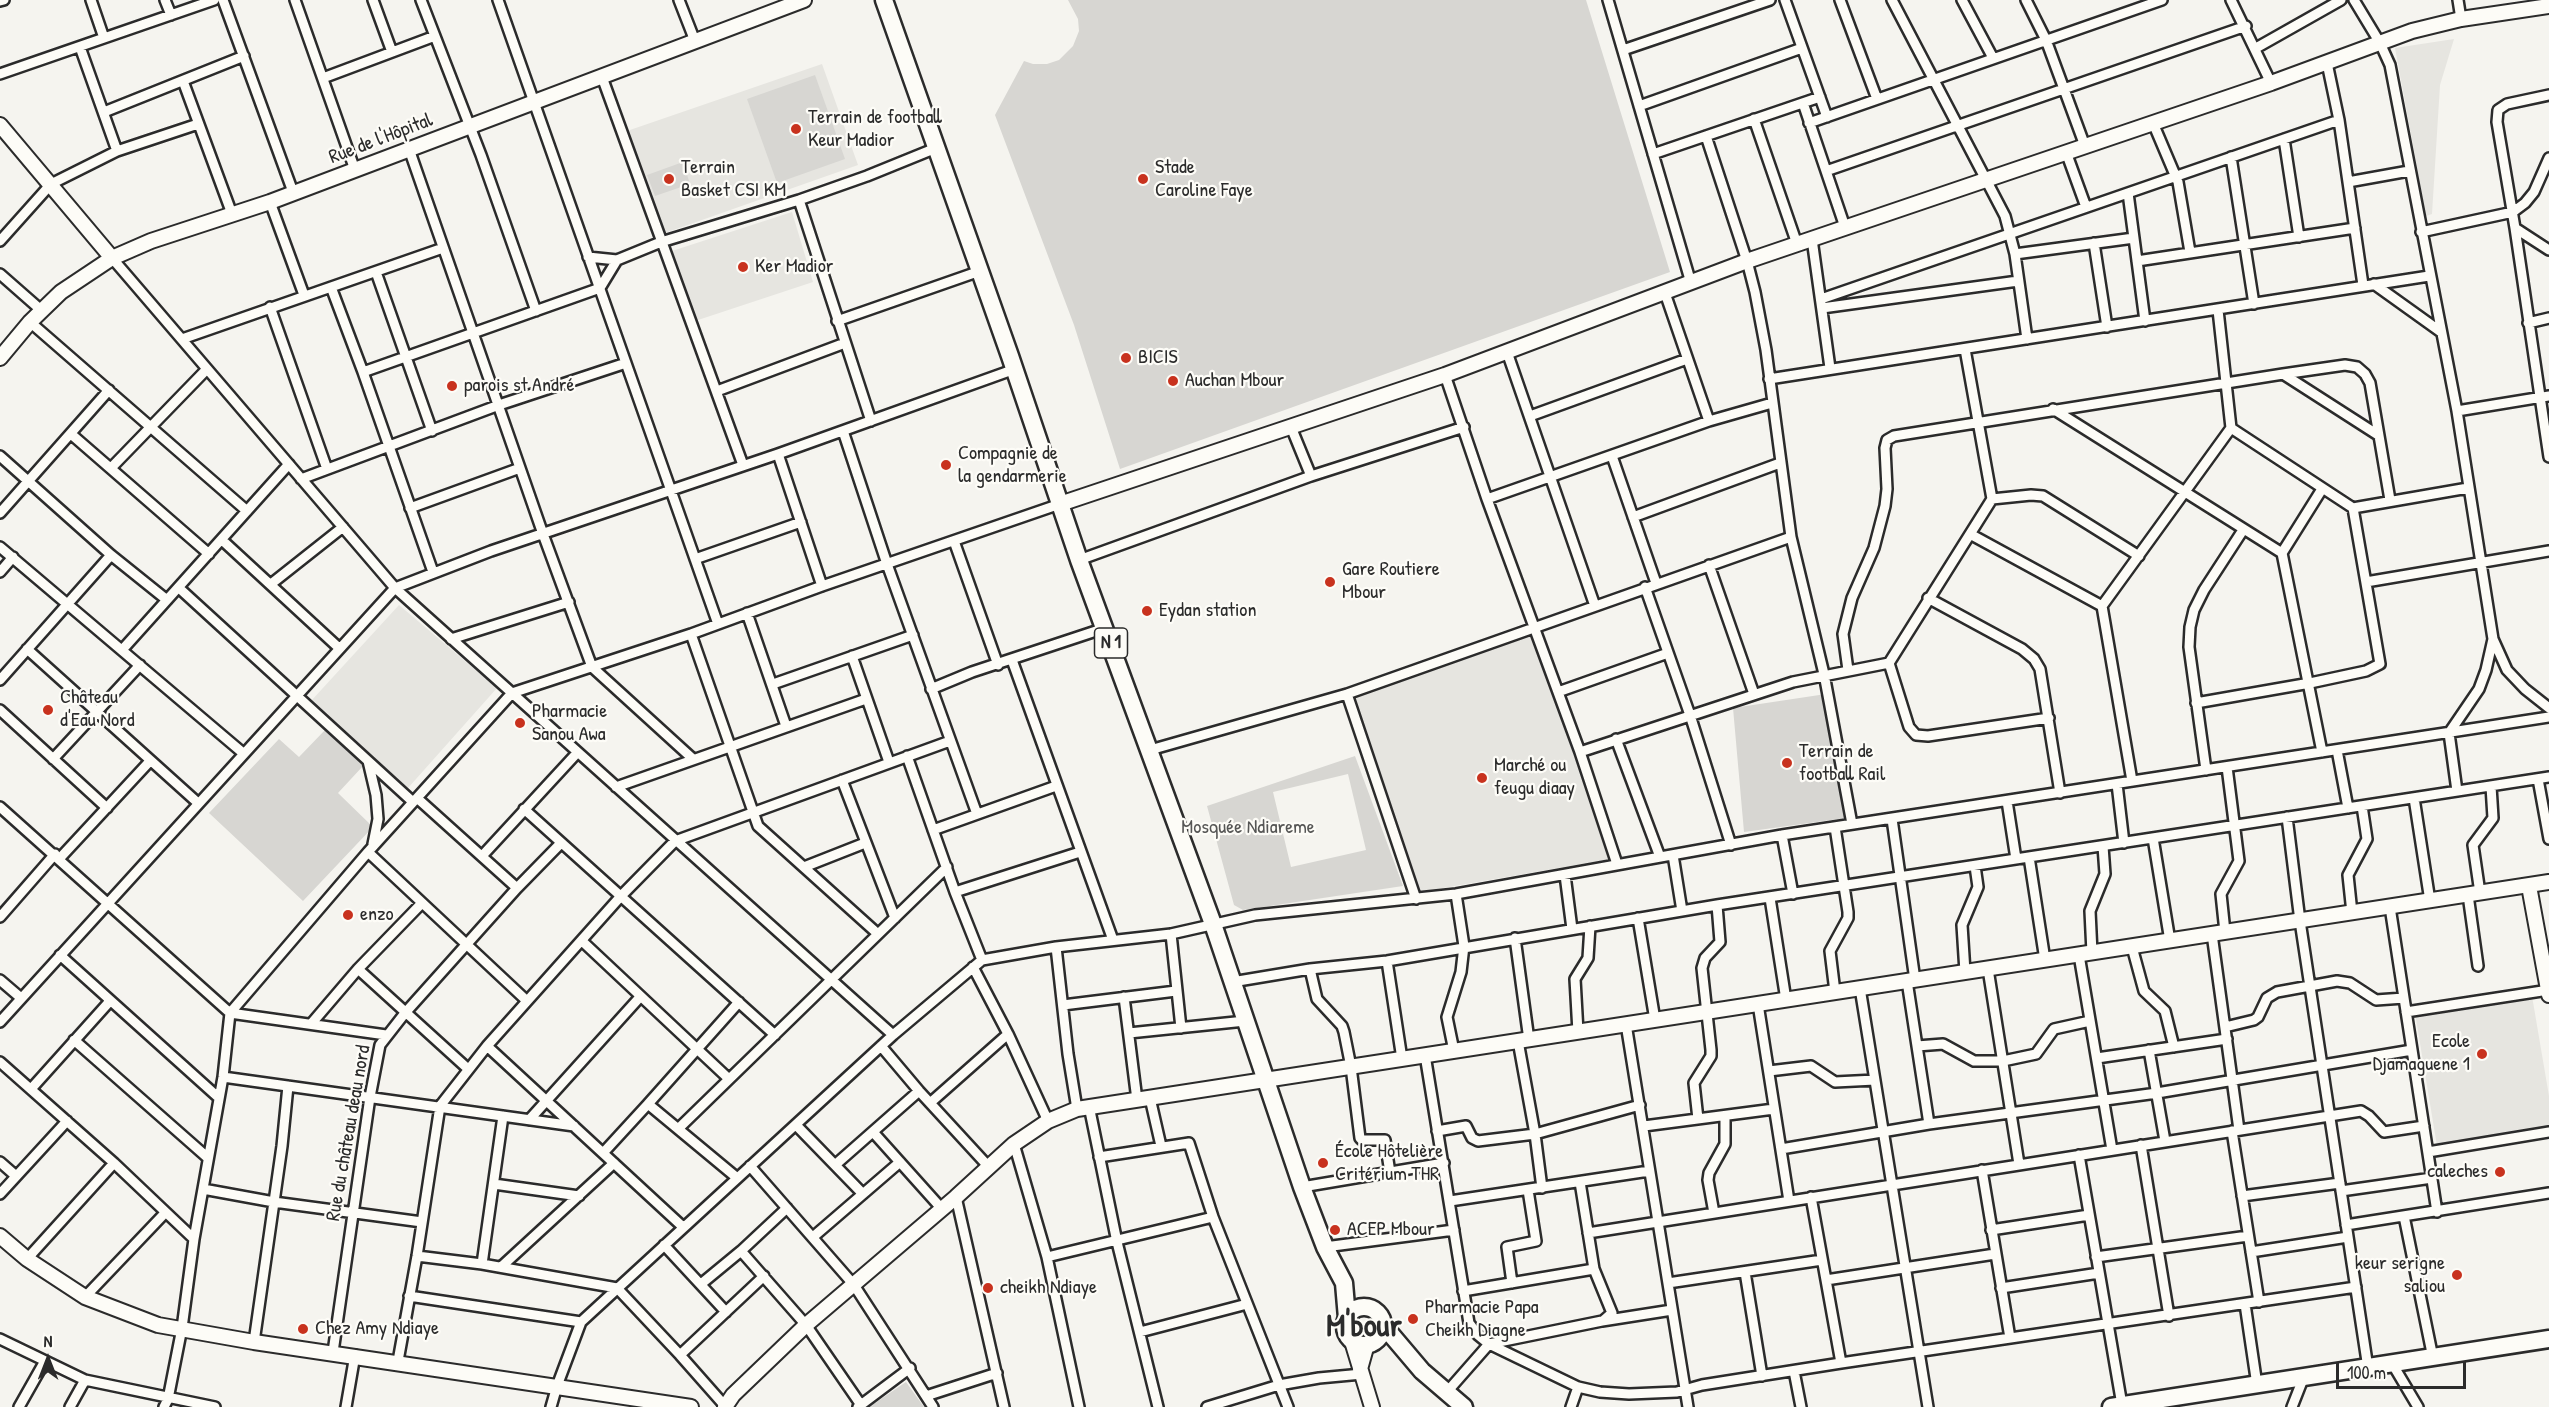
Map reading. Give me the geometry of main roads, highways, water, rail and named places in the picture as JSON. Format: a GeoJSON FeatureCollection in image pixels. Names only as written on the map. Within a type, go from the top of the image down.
{"type":"FeatureCollection","features":[{"type":"Feature","properties":{"kind":"highway","name":"N 1"},"geometry":{"type":"LineString","coordinates":[[884,0],[1015,369],[1079,560],[1213,924],[1302,1187],[1325,1247],[1344,1284],[1379,1314],[1376,1336]]}},
{"type":"Feature","properties":{"kind":"highway","name":"N 1"},"geometry":{"type":"LineString","coordinates":[[1344,1284],[1346,1329],[1351,1338],[1356,1342],[1376,1336],[1400,1345],[1446,1393],[1464,1407]]}},
{"type":"Feature","properties":{"kind":"highway"},"geometry":{"type":"LineString","coordinates":[[1347,1318],[1357,1309],[1370,1308]]}},
{"type":"Feature","properties":{"kind":"highway"},"geometry":{"type":"LineString","coordinates":[[2116,1406],[2171,1403],[2257,1385],[2549,1340]]}},
{"type":"Feature","properties":{"kind":"main road","name":"Rue de l'Hôpital"},"geometry":{"type":"LineString","coordinates":[[0,358],[41,310],[61,292],[112,258],[151,241],[270,202],[804,0]]}},
{"type":"Feature","properties":{"kind":"main road"},"geometry":{"type":"LineString","coordinates":[[1060,504],[1445,375],[1747,261],[2271,83],[2412,31],[2461,19],[2549,6]]}},
{"type":"Feature","properties":{"kind":"main road"},"geometry":{"type":"LineString","coordinates":[[2,132],[51,184],[112,258]]}},
{"type":"Feature","properties":{"kind":"main road"},"geometry":{"type":"LineString","coordinates":[[725,1407],[733,1395],[806,1325],[956,1197],[1014,1144],[1048,1120],[1083,1108],[2549,882]]}},
{"type":"Feature","properties":{"kind":"main road"},"geometry":{"type":"LineString","coordinates":[[2529,886],[2549,992]]}},
{"type":"Feature","properties":{"kind":"main road"},"geometry":{"type":"LineString","coordinates":[[0,1236],[27,1259],[85,1297],[158,1325],[254,1342],[355,1355],[691,1407]]}},
{"type":"Feature","properties":{"kind":"main road"},"geometry":{"type":"LineString","coordinates":[[1361,1371],[1376,1336]]}},
{"type":"Feature","properties":{"kind":"main road"},"geometry":{"type":"LineString","coordinates":[[1351,1338],[1372,1407]]}},
{"type":"Feature","properties":{"kind":"place","name":"Terrain de football Keur Madior"},"geometry":{"type":"Point","coordinates":[796,129]}},
{"type":"Feature","properties":{"kind":"place","name":"Terrain Basket CSI KM"},"geometry":{"type":"Point","coordinates":[669,179]}},
{"type":"Feature","properties":{"kind":"place","name":"Stade Caroline Faye"},"geometry":{"type":"Point","coordinates":[1143,179]}},
{"type":"Feature","properties":{"kind":"place","name":"Ker Madior"},"geometry":{"type":"Point","coordinates":[743,267]}},
{"type":"Feature","properties":{"kind":"place","name":"BICIS"},"geometry":{"type":"Point","coordinates":[1126,358]}},
{"type":"Feature","properties":{"kind":"place","name":"Auchan Mbour"},"geometry":{"type":"Point","coordinates":[1173,381]}},
{"type":"Feature","properties":{"kind":"place","name":"parois st André"},"geometry":{"type":"Point","coordinates":[452,386]}},
{"type":"Feature","properties":{"kind":"place","name":"Compagnie de la gendarmerie"},"geometry":{"type":"Point","coordinates":[946,465]}},
{"type":"Feature","properties":{"kind":"place","name":"Gare Routiere Mbour"},"geometry":{"type":"Point","coordinates":[1330,582]}},
{"type":"Feature","properties":{"kind":"place","name":"Eydan station"},"geometry":{"type":"Point","coordinates":[1147,611]}},
{"type":"Feature","properties":{"kind":"place","name":"Château d'Eau Nord"},"geometry":{"type":"Point","coordinates":[48,710]}},
{"type":"Feature","properties":{"kind":"place","name":"Pharmacie Sanou Awa"},"geometry":{"type":"Point","coordinates":[520,723]}},
{"type":"Feature","properties":{"kind":"place","name":"Terrain de football Rail"},"geometry":{"type":"Point","coordinates":[1787,763]}},
{"type":"Feature","properties":{"kind":"place","name":"Marché ou feugu diaay"},"geometry":{"type":"Point","coordinates":[1482,778]}},
{"type":"Feature","properties":{"kind":"place","name":"enzo"},"geometry":{"type":"Point","coordinates":[348,915]}},
{"type":"Feature","properties":{"kind":"place","name":"Ecole Djamaguene 1"},"geometry":{"type":"Point","coordinates":[2482,1054]}},
{"type":"Feature","properties":{"kind":"place","name":"École Hôtelière Critérium THR"},"geometry":{"type":"Point","coordinates":[1323,1163]}},
{"type":"Feature","properties":{"kind":"place","name":"caleches"},"geometry":{"type":"Point","coordinates":[2500,1172]}},
{"type":"Feature","properties":{"kind":"place","name":"ACEP Mbour"},"geometry":{"type":"Point","coordinates":[1335,1230]}},
{"type":"Feature","properties":{"kind":"place","name":"keur serigne saliou"},"geometry":{"type":"Point","coordinates":[2457,1275]}},
{"type":"Feature","properties":{"kind":"place","name":"cheikh Ndiaye"},"geometry":{"type":"Point","coordinates":[988,1288]}},
{"type":"Feature","properties":{"kind":"place","name":"Pharmacie Papa Cheikh Diagne"},"geometry":{"type":"Point","coordinates":[1413,1319]}},
{"type":"Feature","properties":{"kind":"place","name":"Chez Amy Ndiaye"},"geometry":{"type":"Point","coordinates":[303,1329]}},
{"type":"Feature","properties":{"kind":"district","name":"M'bour"},"geometry":{"type":"Point","coordinates":[1364,1327]}},
{"type":"Feature","properties":{"kind":"park label","name":"Mosquée Ndiareme"},"geometry":{"type":"Point","coordinates":[1248,828]}}]}
